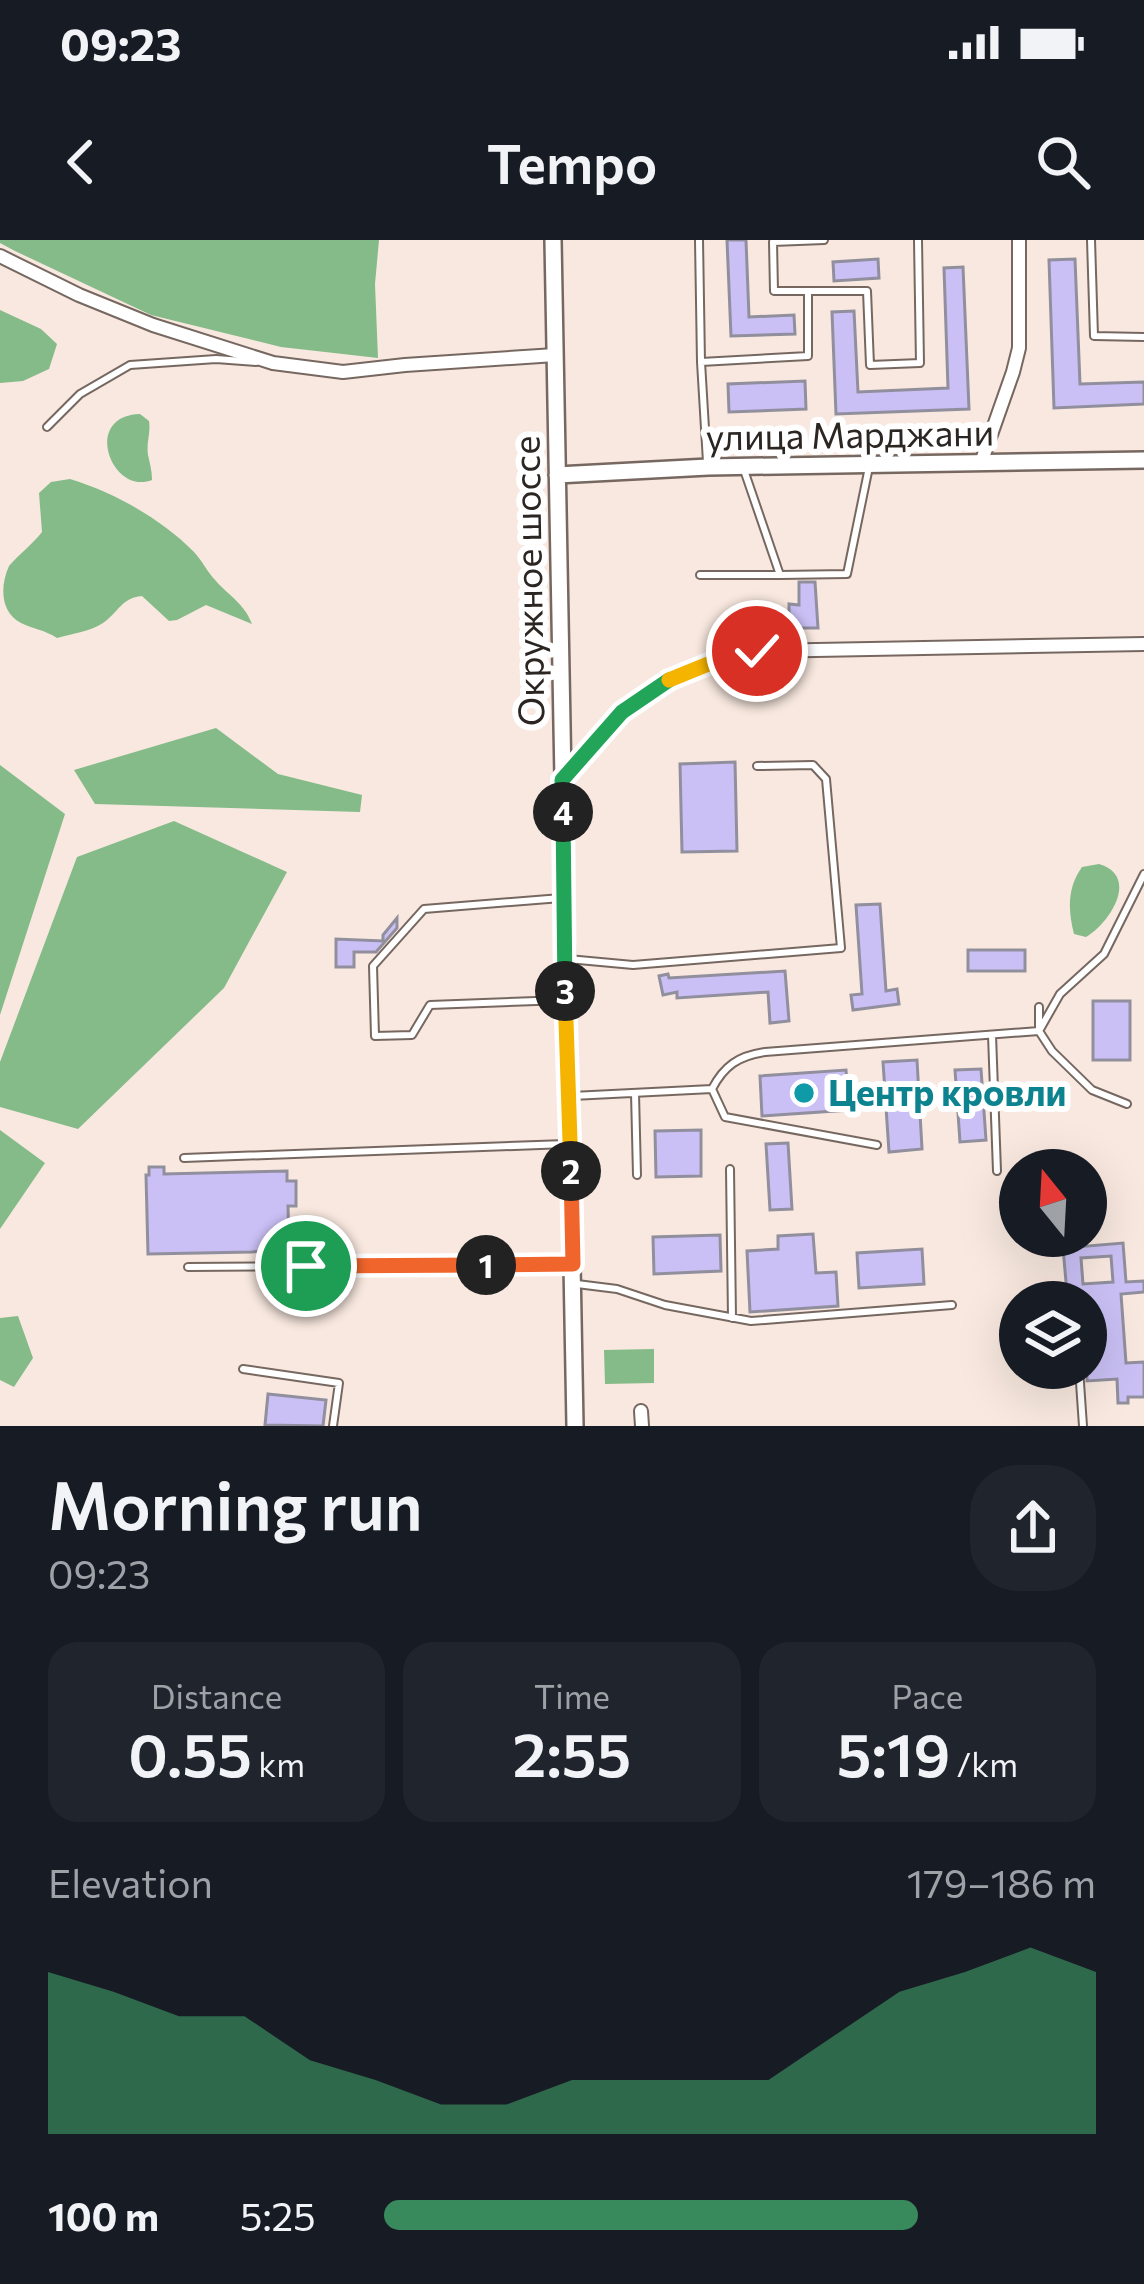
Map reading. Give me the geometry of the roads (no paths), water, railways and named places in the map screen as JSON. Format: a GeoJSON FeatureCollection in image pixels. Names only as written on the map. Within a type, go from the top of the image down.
{"type":"FeatureCollection","features":[{"type":"Feature","properties":{"kind":"street","name":"Окружное шоссе"},"geometry":{"type":"LineString","coordinates":[[554,240],[575,1426]]}},
{"type":"Feature","properties":{"kind":"street"},"geometry":{"type":"LineString","coordinates":[[981,463],[1019,348],[1019,240]]}},
{"type":"Feature","properties":{"kind":"street"},"geometry":{"type":"LineString","coordinates":[[0,256],[153,326],[272,363],[343,372],[555,355]]}},
{"type":"Feature","properties":{"kind":"street","name":"улица Марджани"},"geometry":{"type":"LineString","coordinates":[[557,475],[708,467],[1144,460]]}},
{"type":"Feature","properties":{"kind":"street"},"geometry":{"type":"LineString","coordinates":[[562,780],[622,712],[656,687],[723,658],[757,651],[1144,644]]}},
{"type":"Feature","properties":{"kind":"street"},"geometry":{"type":"LineString","coordinates":[[641,1411],[641,1426]]}},
{"type":"Feature","properties":{"kind":"lane"},"geometry":{"type":"LineString","coordinates":[[699,240],[708,467]]}},
{"type":"Feature","properties":{"kind":"lane"},"geometry":{"type":"LineString","coordinates":[[824,240],[773,242],[774,291],[867,290],[870,365],[920,364],[917,240]]}},
{"type":"Feature","properties":{"kind":"lane"},"geometry":{"type":"LineString","coordinates":[[1091,240],[1094,336],[1144,337]]}},
{"type":"Feature","properties":{"kind":"lane"},"geometry":{"type":"LineString","coordinates":[[701,362],[808,356],[808,291]]}},
{"type":"Feature","properties":{"kind":"lane"},"geometry":{"type":"LineString","coordinates":[[46,427],[80,394],[130,365],[216,359],[272,363]]}},
{"type":"Feature","properties":{"kind":"lane"},"geometry":{"type":"LineString","coordinates":[[700,575],[847,574],[870,465]]}},
{"type":"Feature","properties":{"kind":"lane"},"geometry":{"type":"LineString","coordinates":[[742,467],[780,575]]}},
{"type":"Feature","properties":{"kind":"lane"},"geometry":{"type":"LineString","coordinates":[[565,958],[633,965],[842,948],[826,779],[813,765],[757,766]]}},
{"type":"Feature","properties":{"kind":"lane"},"geometry":{"type":"LineString","coordinates":[[1039,1031],[1060,994],[1104,954],[1144,874]]}},
{"type":"Feature","properties":{"kind":"lane"},"geometry":{"type":"LineString","coordinates":[[565,898],[424,909],[373,966],[375,1036],[412,1035],[430,1005],[566,1000]]}},
{"type":"Feature","properties":{"kind":"lane"},"geometry":{"type":"LineString","coordinates":[[1039,1007],[1039,1031],[1052,1051],[1092,1090],[1126,1104]]}},
{"type":"Feature","properties":{"kind":"lane"},"geometry":{"type":"LineString","coordinates":[[712,1089],[720,1073],[750,1054],[1039,1031]]}},
{"type":"Feature","properties":{"kind":"lane"},"geometry":{"type":"LineString","coordinates":[[992,1034],[997,1171]]}},
{"type":"Feature","properties":{"kind":"lane"},"geometry":{"type":"LineString","coordinates":[[568,1096],[712,1089]]}},
{"type":"Feature","properties":{"kind":"lane"},"geometry":{"type":"LineString","coordinates":[[712,1089],[725,1117],[877,1145]]}},
{"type":"Feature","properties":{"kind":"lane"},"geometry":{"type":"LineString","coordinates":[[635,1093],[637,1175]]}},
{"type":"Feature","properties":{"kind":"lane"},"geometry":{"type":"LineString","coordinates":[[184,1158],[570,1143]]}},
{"type":"Feature","properties":{"kind":"lane"},"geometry":{"type":"LineString","coordinates":[[730,1168],[732,1318]]}},
{"type":"Feature","properties":{"kind":"lane"},"geometry":{"type":"LineString","coordinates":[[188,1268],[573,1264]]}},
{"type":"Feature","properties":{"kind":"lane"},"geometry":{"type":"LineString","coordinates":[[573,1284],[617,1289],[665,1305],[751,1322],[952,1305]]}},
{"type":"Feature","properties":{"kind":"lane"},"geometry":{"type":"LineString","coordinates":[[243,1369],[339,1383],[333,1426]]}},
{"type":"Feature","properties":{"kind":"lane"},"geometry":{"type":"LineString","coordinates":[[1080,1389],[1083,1426]]}},
{"type":"Feature","properties":{"kind":"place","name":"Центр кровли"},"geometry":{"type":"Point","coordinates":[804,1093]}}]}
